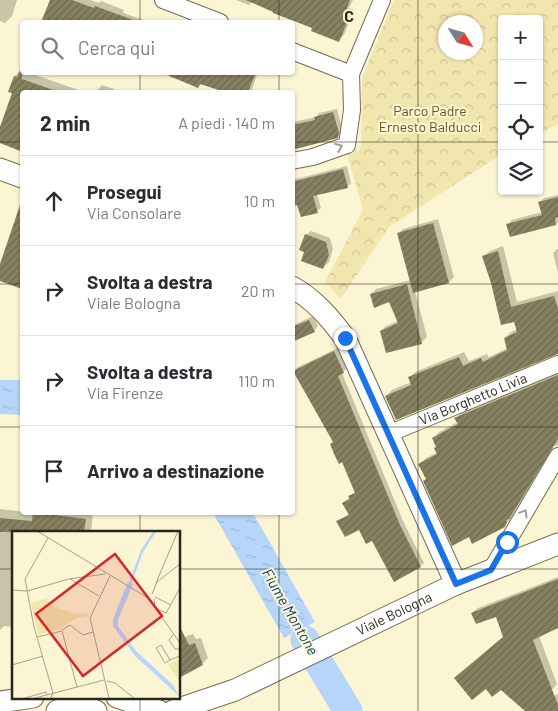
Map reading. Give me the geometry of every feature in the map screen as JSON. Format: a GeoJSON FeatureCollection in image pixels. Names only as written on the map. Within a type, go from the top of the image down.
{"type":"FeatureCollection","features":[{"type":"Feature","properties":{"kind":"main road"},"geometry":{"type":"LineString","coordinates":[[0,168],[20,176]]}},
{"type":"Feature","properties":{"kind":"main road"},"geometry":{"type":"LineString","coordinates":[[295,288],[304,293],[326,312],[345,338],[456,584]]}},
{"type":"Feature","properties":{"kind":"main road","name":"Viale Bologna"},"geometry":{"type":"LineString","coordinates":[[173,711],[241,687],[456,584],[558,544]]}},
{"type":"Feature","properties":{"kind":"main road","name":"Viale Bologna"},"geometry":{"type":"LineString","coordinates":[[208,711],[241,687]]}},
{"type":"Feature","properties":{"kind":"main road"},"geometry":{"type":"LineString","coordinates":[[1,702],[27,698]]}},
{"type":"Feature","properties":{"kind":"main road"},"geometry":{"type":"LineString","coordinates":[[120,698],[159,711]]}},
{"type":"Feature","properties":{"kind":"main road"},"geometry":{"type":"LineString","coordinates":[[58,711],[78,706],[96,711]]}},
{"type":"Feature","properties":{"kind":"street"},"geometry":{"type":"LineString","coordinates":[[163,0],[215,20]]}},
{"type":"Feature","properties":{"kind":"street"},"geometry":{"type":"LineString","coordinates":[[295,160],[313,157],[347,145],[352,110],[351,74],[382,0]]}},
{"type":"Feature","properties":{"kind":"street"},"geometry":{"type":"LineString","coordinates":[[295,52],[351,74]]}},
{"type":"Feature","properties":{"kind":"street","name":"Via Borghetto Livia"},"geometry":{"type":"LineString","coordinates":[[388,434],[558,364]]}},
{"type":"Feature","properties":{"kind":"street"},"geometry":{"type":"LineString","coordinates":[[491,570],[558,456]]}},
{"type":"Feature","properties":{"kind":"green space","name":"Parco Padre Ernesto Balducci"},"geometry":{"type":"Polygon","coordinates":[[[394,0],[558,0],[558,124],[543,132],[543,15],[498,15],[498,157],[389,227],[341,299],[325,282],[363,210],[347,154],[361,148],[362,78],[394,0]]]}},
{"type":"Feature","properties":{"kind":"water"},"geometry":{"type":"Polygon","coordinates":[[[0,380],[20,380],[20,415],[0,414],[0,380]]]}},
{"type":"Feature","properties":{"kind":"water"},"geometry":{"type":"Polygon","coordinates":[[[214,515],[254,515],[340,666],[309,682],[214,515]]]}},
{"type":"Feature","properties":{"kind":"pier"},"geometry":{"type":"Polygon","coordinates":[[[317,621],[342,666],[308,683],[282,639],[317,621]]]}},
{"type":"Feature","properties":{"kind":"building"},"geometry":{"type":"Polygon","coordinates":[[[50,0],[72,0],[133,20],[42,20],[50,0]]]}},
{"type":"Feature","properties":{"kind":"building"},"geometry":{"type":"Polygon","coordinates":[[[246,0],[350,0],[345,13],[350,15],[339,42],[311,31],[312,28],[295,20],[246,0]]]}},
{"type":"Feature","properties":{"kind":"building"},"geometry":{"type":"Polygon","coordinates":[[[20,70],[22,79],[53,90],[20,90],[20,151],[0,143],[0,127],[12,93],[8,92],[14,76],[17,77],[20,70]]]}},
{"type":"Feature","properties":{"kind":"building"},"geometry":{"type":"Polygon","coordinates":[[[167,75],[255,75],[249,90],[219,90],[200,84],[198,88],[167,75]]]}},
{"type":"Feature","properties":{"kind":"building"},"geometry":{"type":"Polygon","coordinates":[[[333,112],[339,133],[338,138],[295,149],[295,124],[315,120],[314,117],[333,112]]]}},
{"type":"Feature","properties":{"kind":"building"},"geometry":{"type":"Polygon","coordinates":[[[343,169],[348,188],[313,196],[318,213],[301,217],[297,205],[295,205],[295,181],[343,169]]]}},
{"type":"Feature","properties":{"kind":"building"},"geometry":{"type":"Polygon","coordinates":[[[558,197],[556,225],[510,237],[506,224],[542,215],[538,202],[558,197]]]}},
{"type":"Feature","properties":{"kind":"building"},"geometry":{"type":"Polygon","coordinates":[[[20,205],[20,288],[0,281],[0,264],[20,205]]]}},
{"type":"Feature","properties":{"kind":"building"},"geometry":{"type":"Polygon","coordinates":[[[433,223],[449,283],[413,293],[397,233],[433,223]]]}},
{"type":"Feature","properties":{"kind":"building"},"geometry":{"type":"Polygon","coordinates":[[[305,234],[326,242],[329,255],[323,269],[301,261],[304,252],[299,250],[305,234]]]}},
{"type":"Feature","properties":{"kind":"building"},"geometry":{"type":"Polygon","coordinates":[[[498,251],[511,307],[554,296],[558,308],[558,354],[396,420],[385,396],[411,385],[408,377],[459,357],[463,366],[481,358],[483,362],[507,350],[504,338],[517,332],[514,322],[501,325],[491,283],[482,256],[498,251]]]}},
{"type":"Feature","properties":{"kind":"building"},"geometry":{"type":"Polygon","coordinates":[[[407,284],[422,344],[386,353],[380,331],[398,323],[389,302],[374,308],[370,294],[407,284]]]}},
{"type":"Feature","properties":{"kind":"building"},"geometry":{"type":"Polygon","coordinates":[[[309,320],[315,332],[295,341],[295,326],[309,320]]]}},
{"type":"Feature","properties":{"kind":"building"},"geometry":{"type":"Polygon","coordinates":[[[334,351],[344,373],[338,376],[400,525],[421,567],[394,582],[372,541],[366,544],[359,530],[345,537],[336,521],[349,515],[342,503],[350,499],[348,496],[355,493],[342,462],[339,464],[334,454],[330,444],[333,442],[295,375],[295,370],[334,351]]]}},
{"type":"Feature","properties":{"kind":"building"},"geometry":{"type":"Polygon","coordinates":[[[558,375],[558,439],[509,519],[506,520],[505,527],[472,544],[469,537],[452,546],[423,481],[426,479],[418,464],[437,454],[432,438],[458,424],[454,418],[558,375]]]}},
{"type":"Feature","properties":{"kind":"building"},"geometry":{"type":"Polygon","coordinates":[[[33,515],[56,515],[86,519],[84,531],[0,532],[0,518],[32,521],[33,515]]]}},
{"type":"Feature","properties":{"kind":"building"},"geometry":{"type":"Polygon","coordinates":[[[558,579],[558,628],[533,640],[558,705],[558,711],[525,711],[501,690],[492,697],[486,689],[472,700],[454,678],[503,637],[496,617],[476,624],[471,613],[558,579]]]}},
{"type":"Feature","properties":{"kind":"building"},"geometry":{"type":"Polygon","coordinates":[[[180,627],[189,645],[195,643],[203,665],[180,677],[180,627]]]}},
{"type":"Feature","properties":{"kind":"waterway","name":"Fiume Montone"},"geometry":{"type":"LineString","coordinates":[[305,640],[348,711]]}},
{"type":"Feature","properties":{"kind":"route"},"geometry":{"type":"LineString","coordinates":[[345,338],[456,584],[491,570],[507,542]]}}]}
